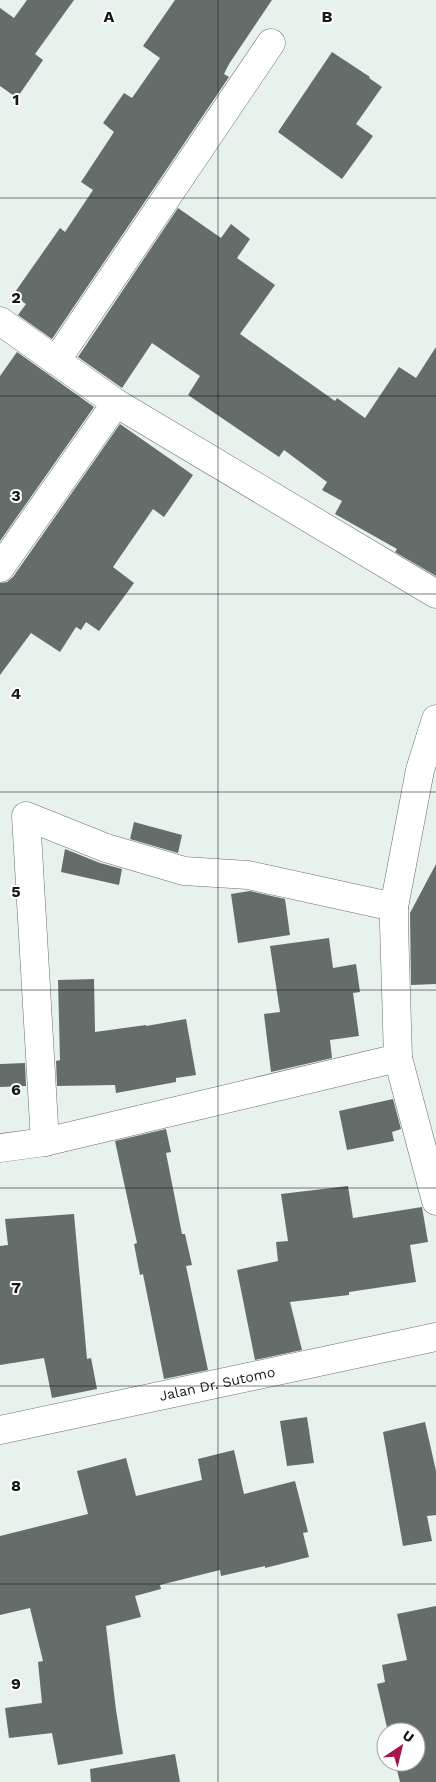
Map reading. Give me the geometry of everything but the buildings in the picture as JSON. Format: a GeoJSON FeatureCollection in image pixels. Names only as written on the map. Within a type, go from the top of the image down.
{"type":"FeatureCollection","features":[{"type":"Feature","properties":{"kind":"street"},"geometry":{"type":"LineString","coordinates":[[56,361],[271,43]]}},
{"type":"Feature","properties":{"kind":"street"},"geometry":{"type":"LineString","coordinates":[[0,321],[116,403],[436,594]]}},
{"type":"Feature","properties":{"kind":"street"},"geometry":{"type":"LineString","coordinates":[[0,568],[116,403]]}},
{"type":"Feature","properties":{"kind":"street"},"geometry":{"type":"LineString","coordinates":[[436,719],[420,770],[394,907],[398,1058],[436,1201]]}},
{"type":"Feature","properties":{"kind":"street"},"geometry":{"type":"LineString","coordinates":[[46,1142],[26,816],[106,848],[184,872],[248,875],[394,907]]}},
{"type":"Feature","properties":{"kind":"street"},"geometry":{"type":"LineString","coordinates":[[0,1148],[46,1142],[398,1058]]}},
{"type":"Feature","properties":{"kind":"street","name":"Jalan Dr. Sutomo"},"geometry":{"type":"LineString","coordinates":[[0,1430],[436,1337]]}}]}
